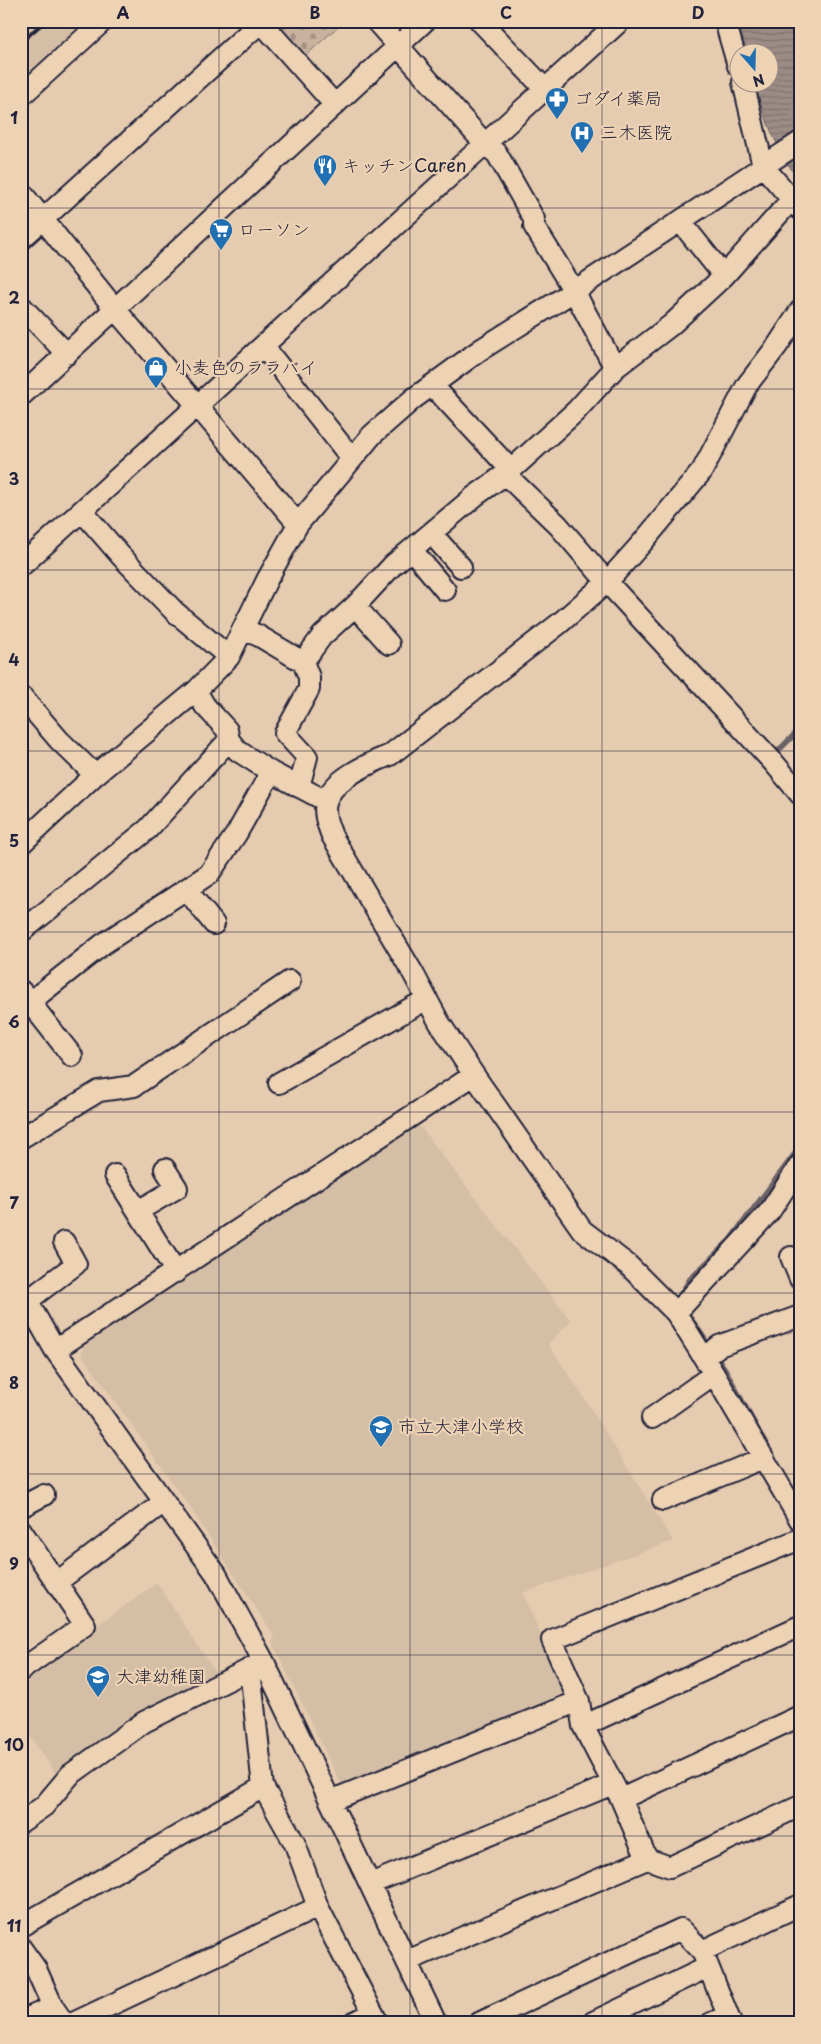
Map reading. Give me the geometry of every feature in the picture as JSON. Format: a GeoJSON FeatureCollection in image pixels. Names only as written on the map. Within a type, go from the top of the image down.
{"type":"FeatureCollection","features":[{"type":"Feature","properties":{"kind":"street"},"geometry":{"type":"LineString","coordinates":[[21,96],[103,21]]}},
{"type":"Feature","properties":{"kind":"street"},"geometry":{"type":"LineString","coordinates":[[376,21],[484,144],[497,154],[534,219],[534,226],[574,291],[615,368]]}},
{"type":"Feature","properties":{"kind":"street"},"geometry":{"type":"LineString","coordinates":[[21,396],[425,21]]}},
{"type":"Feature","properties":{"kind":"street"},"geometry":{"type":"LineString","coordinates":[[480,21],[545,89]]}},
{"type":"Feature","properties":{"kind":"street"},"geometry":{"type":"LineString","coordinates":[[21,566],[264,347],[620,21]]}},
{"type":"Feature","properties":{"kind":"street"},"geometry":{"type":"LineString","coordinates":[[725,21],[731,42]]}},
{"type":"Feature","properties":{"kind":"street"},"geometry":{"type":"LineString","coordinates":[[21,239],[261,22],[335,105]]}},
{"type":"Feature","properties":{"kind":"street"},"geometry":{"type":"LineString","coordinates":[[303,662],[322,636],[356,606],[393,565],[475,496],[508,472],[576,411],[615,368],[671,325],[724,276],[796,204],[764,166],[746,92]]}},
{"type":"Feature","properties":{"kind":"street"},"geometry":{"type":"LineString","coordinates":[[21,844],[95,774],[196,691],[229,657],[268,578],[298,524],[372,435],[432,385],[480,350],[574,291],[800,142]]}},
{"type":"Feature","properties":{"kind":"street"},"geometry":{"type":"LineString","coordinates":[[21,192],[115,309],[298,524]]}},
{"type":"Feature","properties":{"kind":"street"},"geometry":{"type":"LineString","coordinates":[[680,221],[724,276]]}},
{"type":"Feature","properties":{"kind":"street"},"geometry":{"type":"LineString","coordinates":[[21,306],[67,354]]}},
{"type":"Feature","properties":{"kind":"street"},"geometry":{"type":"LineString","coordinates":[[798,1512],[763,1458],[712,1360],[676,1313],[628,1265],[582,1230],[474,1075],[439,1022],[427,998],[332,836],[326,817],[326,801],[344,778],[369,763],[390,755],[560,624],[607,582],[702,471],[747,385],[777,346],[800,310]]}},
{"type":"Feature","properties":{"kind":"street"},"geometry":{"type":"LineString","coordinates":[[264,347],[352,459]]}},
{"type":"Feature","properties":{"kind":"street"},"geometry":{"type":"LineString","coordinates":[[432,385],[508,472],[800,794]]}},
{"type":"Feature","properties":{"kind":"street"},"geometry":{"type":"LineString","coordinates":[[82,511],[174,612],[229,657]]}},
{"type":"Feature","properties":{"kind":"street"},"geometry":{"type":"LineString","coordinates":[[432,534],[462,567]]}},
{"type":"Feature","properties":{"kind":"street"},"geometry":{"type":"LineString","coordinates":[[412,550],[445,590]]}},
{"type":"Feature","properties":{"kind":"street"},"geometry":{"type":"LineString","coordinates":[[356,606],[389,644]]}},
{"type":"Feature","properties":{"kind":"street"},"geometry":{"type":"LineString","coordinates":[[243,629],[259,636],[303,662],[309,677],[309,688],[286,733],[308,756],[299,787]]}},
{"type":"Feature","properties":{"kind":"street"},"geometry":{"type":"LineString","coordinates":[[196,691],[205,706],[226,730],[229,740],[238,750],[271,772],[326,801]]}},
{"type":"Feature","properties":{"kind":"street"},"geometry":{"type":"LineString","coordinates":[[21,700],[22,698],[59,740],[95,774]]}},
{"type":"Feature","properties":{"kind":"street"},"geometry":{"type":"LineString","coordinates":[[21,932],[148,829],[229,740]]}},
{"type":"Feature","properties":{"kind":"street"},"geometry":{"type":"LineString","coordinates":[[72,1056],[24,1000],[103,944],[209,874],[237,834],[271,772]]}},
{"type":"Feature","properties":{"kind":"street"},"geometry":{"type":"LineString","coordinates":[[186,890],[214,924]]}},
{"type":"Feature","properties":{"kind":"street"},"geometry":{"type":"LineString","coordinates":[[21,1138],[99,1090],[134,1086],[290,981]]}},
{"type":"Feature","properties":{"kind":"street"},"geometry":{"type":"LineString","coordinates":[[279,1083],[427,998]]}},
{"type":"Feature","properties":{"kind":"street"},"geometry":{"type":"LineString","coordinates":[[55,1350],[474,1075]]}},
{"type":"Feature","properties":{"kind":"street"},"geometry":{"type":"LineString","coordinates":[[138,1212],[177,1188],[165,1169]]}},
{"type":"Feature","properties":{"kind":"street"},"geometry":{"type":"LineString","coordinates":[[115,1175],[176,1272]]}},
{"type":"Feature","properties":{"kind":"street"},"geometry":{"type":"LineString","coordinates":[[676,1313],[770,1211],[796,1177]]}},
{"type":"Feature","properties":{"kind":"street"},"geometry":{"type":"LineString","coordinates":[[64,1242],[76,1264],[24,1296],[55,1350],[216,1574],[256,1665],[330,1801],[436,2023]]}},
{"type":"Feature","properties":{"kind":"street"},"geometry":{"type":"LineString","coordinates":[[791,1257],[800,1279]]}},
{"type":"Feature","properties":{"kind":"street"},"geometry":{"type":"LineString","coordinates":[[652,1418],[712,1360],[800,1316]]}},
{"type":"Feature","properties":{"kind":"street"},"geometry":{"type":"LineString","coordinates":[[664,1500],[763,1458]]}},
{"type":"Feature","properties":{"kind":"street"},"geometry":{"type":"LineString","coordinates":[[21,1507],[44,1495]]}},
{"type":"Feature","properties":{"kind":"street"},"geometry":{"type":"LineString","coordinates":[[57,1582],[164,1502]]}},
{"type":"Feature","properties":{"kind":"street"},"geometry":{"type":"LineString","coordinates":[[21,1670],[85,1625],[57,1582],[22,1535]]}},
{"type":"Feature","properties":{"kind":"street"},"geometry":{"type":"LineString","coordinates":[[646,1858],[617,1791],[584,1726],[579,1701],[552,1640],[800,1539]]}},
{"type":"Feature","properties":{"kind":"street"},"geometry":{"type":"LineString","coordinates":[[584,1726],[800,1626]]}},
{"type":"Feature","properties":{"kind":"street"},"geometry":{"type":"LineString","coordinates":[[256,1665],[263,1787],[295,1844],[318,1907],[375,2018],[352,2023]]}},
{"type":"Feature","properties":{"kind":"street"},"geometry":{"type":"LineString","coordinates":[[21,1822],[44,1806],[70,1775],[144,1722],[256,1665]]}},
{"type":"Feature","properties":{"kind":"street"},"geometry":{"type":"LineString","coordinates":[[330,1801],[579,1701]]}},
{"type":"Feature","properties":{"kind":"street"},"geometry":{"type":"LineString","coordinates":[[370,1884],[617,1791],[800,1716]]}},
{"type":"Feature","properties":{"kind":"street"},"geometry":{"type":"LineString","coordinates":[[21,1926],[263,1787]]}},
{"type":"Feature","properties":{"kind":"street"},"geometry":{"type":"LineString","coordinates":[[407,1961],[646,1858],[670,1867],[800,1806]]}},
{"type":"Feature","properties":{"kind":"street"},"geometry":{"type":"LineString","coordinates":[[591,2023],[800,1906]]}},
{"type":"Feature","properties":{"kind":"street"},"geometry":{"type":"LineString","coordinates":[[73,2023],[318,1907]]}},
{"type":"Feature","properties":{"kind":"street"},"geometry":{"type":"LineString","coordinates":[[479,2023],[681,1929],[705,1959],[723,2020]]}},
{"type":"Feature","properties":{"kind":"street"},"geometry":{"type":"LineString","coordinates":[[21,1948],[36,1969],[59,2015],[21,2021]]}},
{"type":"Feature","properties":{"kind":"shaded area"},"geometry":{"type":"Polygon","coordinates":[[[21,21],[89,21],[21,84],[21,21]]]}},
{"type":"Feature","properties":{"kind":"shaded area"},"geometry":{"type":"Polygon","coordinates":[[[737,21],[787,21],[800,53],[800,182],[785,160],[773,135],[757,92],[778,92],[778,42],[744,42],[737,21]]]}},
{"type":"Feature","properties":{"kind":"shaded area","name":"市立大津小学校"},"geometry":{"type":"Polygon","coordinates":[[[415,1120],[571,1321],[548,1344],[579,1390],[673,1541],[523,1593],[542,1638],[569,1690],[564,1703],[344,1790],[272,1642],[275,1637],[189,1506],[81,1353],[87,1338],[337,1178],[338,1172],[415,1120]]]}},
{"type":"Feature","properties":{"kind":"shaded area","name":"大津幼稚園"},"geometry":{"type":"Polygon","coordinates":[[[157,1583],[217,1675],[58,1777],[21,1723],[21,1680],[157,1583]]]}},
{"type":"Feature","properties":{"kind":"green space"},"geometry":{"type":"Polygon","coordinates":[[[277,21],[344,21],[303,58],[272,25],[277,21]]]}},
{"type":"Feature","properties":{"kind":"green space"},"geometry":{"type":"Polygon","coordinates":[[[787,21],[800,21],[800,46],[797,48],[787,21]]]}},
{"type":"Feature","properties":{"kind":"waterway"},"geometry":{"type":"LineString","coordinates":[[779,757],[776,753],[800,726]]}},
{"type":"Feature","properties":{"kind":"waterway"},"geometry":{"type":"LineString","coordinates":[[681,1294],[690,1279],[730,1240],[800,1147]]}},
{"type":"Feature","properties":{"kind":"waterway"},"geometry":{"type":"LineString","coordinates":[[694,1323],[725,1369],[758,1430]]}},
{"type":"Feature","properties":{"kind":"railway"},"geometry":{"type":"LineString","coordinates":[[21,42],[45,21]]}},
{"type":"Feature","properties":{"kind":"place","name":"ゴダイ薬局"},"geometry":{"type":"Point","coordinates":[557,120]}},
{"type":"Feature","properties":{"kind":"place","name":"三木医院"},"geometry":{"type":"Point","coordinates":[582,154]}},
{"type":"Feature","properties":{"kind":"place","name":"キッチンCaren"},"geometry":{"type":"Point","coordinates":[325,187]}},
{"type":"Feature","properties":{"kind":"place","name":"ローソン"},"geometry":{"type":"Point","coordinates":[221,251]}},
{"type":"Feature","properties":{"kind":"place","name":"小麦色のララバイ"},"geometry":{"type":"Point","coordinates":[156,389]}},
{"type":"Feature","properties":{"kind":"place","name":"市立大津小学校"},"geometry":{"type":"Point","coordinates":[381,1448]}},
{"type":"Feature","properties":{"kind":"place","name":"大津幼稚園"},"geometry":{"type":"Point","coordinates":[98,1698]}}]}
